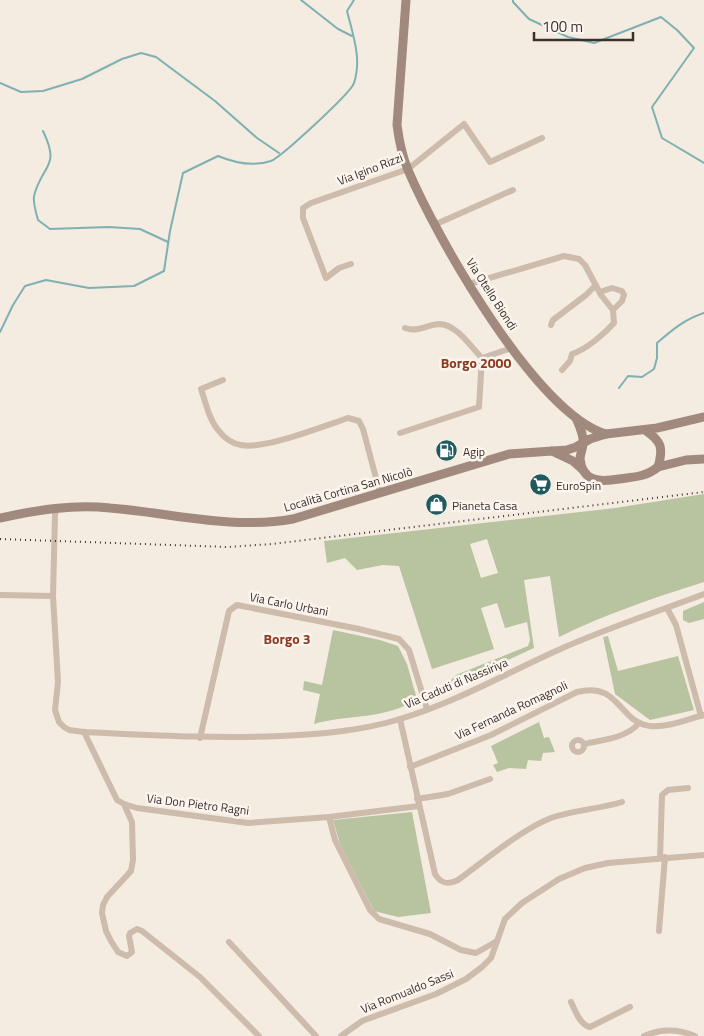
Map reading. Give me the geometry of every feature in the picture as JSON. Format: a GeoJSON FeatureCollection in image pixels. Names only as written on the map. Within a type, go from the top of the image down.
{"type":"FeatureCollection","features":[{"type":"Feature","properties":{"kind":"main road","name":"Via Otello Biondi"},"geometry":{"type":"LineString","coordinates":[[406,0],[397,125],[399,142],[408,168],[434,224],[469,284],[512,348],[533,376],[576,418],[595,430],[606,434]]}},
{"type":"Feature","properties":{"kind":"main road"},"geometry":{"type":"LineString","coordinates":[[586,473],[580,460],[584,442],[606,434],[645,430],[704,417]]}},
{"type":"Feature","properties":{"kind":"main road","name":"Via Otello Biondi"},"geometry":{"type":"LineString","coordinates":[[576,418],[584,442]]}},
{"type":"Feature","properties":{"kind":"main road"},"geometry":{"type":"LineString","coordinates":[[658,467],[660,446],[666,430],[672,423]]}},
{"type":"Feature","properties":{"kind":"main road"},"geometry":{"type":"LineString","coordinates":[[645,430],[672,458],[686,460]]}},
{"type":"Feature","properties":{"kind":"main road","name":"Località Cortina San Nicolò"},"geometry":{"type":"LineString","coordinates":[[0,518],[38,510],[90,506],[226,523],[270,523],[293,519],[509,454],[552,451],[576,447],[584,442]]}},
{"type":"Feature","properties":{"kind":"main road"},"geometry":{"type":"LineString","coordinates":[[552,451],[572,461],[592,478],[600,482],[642,476],[658,467],[686,460],[704,459]]}},
{"type":"Feature","properties":{"kind":"street","name":"Via Igino Rizzi"},"geometry":{"type":"LineString","coordinates":[[351,264],[339,268],[326,278],[303,218],[303,208],[311,203],[408,168],[464,124],[490,162],[542,138]]}},
{"type":"Feature","properties":{"kind":"street"},"geometry":{"type":"LineString","coordinates":[[434,224],[513,190]]}},
{"type":"Feature","properties":{"kind":"street"},"geometry":{"type":"LineString","coordinates":[[469,284],[564,256],[579,259],[586,265],[600,292],[613,310],[614,323],[608,330],[578,352],[572,354],[566,368],[562,370]]}},
{"type":"Feature","properties":{"kind":"street"},"geometry":{"type":"LineString","coordinates":[[551,325],[553,320],[596,285]]}},
{"type":"Feature","properties":{"kind":"street"},"geometry":{"type":"LineString","coordinates":[[600,292],[612,288],[622,290],[624,295],[622,302],[613,310]]}},
{"type":"Feature","properties":{"kind":"street"},"geometry":{"type":"LineString","coordinates":[[400,432],[479,407],[482,358],[452,328],[440,324],[413,330],[405,328]]}},
{"type":"Feature","properties":{"kind":"street"},"geometry":{"type":"LineString","coordinates":[[482,358],[512,348]]}},
{"type":"Feature","properties":{"kind":"street"},"geometry":{"type":"LineString","coordinates":[[223,380],[201,389],[212,421],[218,431],[227,439],[239,445],[264,445],[348,418],[359,421],[363,429],[380,493]]}},
{"type":"Feature","properties":{"kind":"street","name":"Via Caduti di Nassiriya"},"geometry":{"type":"LineString","coordinates":[[57,508],[55,515],[53,596],[58,682],[56,716],[59,722],[69,730],[84,732],[200,738],[326,734],[400,719],[427,709],[608,629],[704,594]]}},
{"type":"Feature","properties":{"kind":"street"},"geometry":{"type":"LineString","coordinates":[[0,595],[53,596]]}},
{"type":"Feature","properties":{"kind":"street","name":"Via Carlo Urbani"},"geometry":{"type":"LineString","coordinates":[[200,738],[229,611],[237,605],[359,629],[399,639],[409,650],[427,709]]}},
{"type":"Feature","properties":{"kind":"street"},"geometry":{"type":"LineString","coordinates":[[584,744],[627,734],[634,730],[639,723],[649,726],[660,726],[702,715],[676,625],[668,608]]}},
{"type":"Feature","properties":{"kind":"street","name":"Via Fernanda Romagnoli"},"geometry":{"type":"LineString","coordinates":[[410,766],[491,735],[577,692],[587,689],[606,694],[639,723]]}},
{"type":"Feature","properties":{"kind":"street"},"geometry":{"type":"LineString","coordinates":[[400,719],[434,874],[444,883],[450,884],[458,880],[519,836],[549,819],[566,813],[622,802]]}},
{"type":"Feature","properties":{"kind":"street"},"geometry":{"type":"LineString","coordinates":[[84,732],[117,800],[124,804],[132,822],[133,860],[131,872],[112,890],[103,905],[102,916],[106,931],[118,952],[122,955],[130,955],[132,948],[130,933],[138,929],[142,931],[200,977],[259,1036]]}},
{"type":"Feature","properties":{"kind":"street","name":"Via Don Pietro Ragni"},"geometry":{"type":"LineString","coordinates":[[124,804],[137,808],[248,823],[329,817],[418,802],[448,794],[490,779]]}},
{"type":"Feature","properties":{"kind":"street"},"geometry":{"type":"LineString","coordinates":[[659,930],[662,795],[668,790],[688,788]]}},
{"type":"Feature","properties":{"kind":"street"},"geometry":{"type":"LineString","coordinates":[[329,817],[335,840],[370,910],[379,919],[430,934],[461,950],[476,953],[497,942]]}},
{"type":"Feature","properties":{"kind":"street","name":"Via Romualdo Sassi"},"geometry":{"type":"LineString","coordinates":[[341,1036],[362,1021],[436,994],[466,979],[491,958],[505,919],[522,903],[559,879],[585,868],[608,863],[704,855]]}},
{"type":"Feature","properties":{"kind":"street"},"geometry":{"type":"LineString","coordinates":[[229,942],[316,1036]]}},
{"type":"Feature","properties":{"kind":"street"},"geometry":{"type":"LineString","coordinates":[[571,1002],[581,1021],[585,1026],[590,1027],[630,1007]]}},
{"type":"Feature","properties":{"kind":"street"},"geometry":{"type":"LineString","coordinates":[[644,1036],[669,1030],[695,1036]]}},
{"type":"Feature","properties":{"kind":"green space"},"geometry":{"type":"Polygon","coordinates":[[[704,494],[704,582],[648,600],[559,637],[550,576],[524,580],[534,648],[452,686],[450,681],[456,675],[528,646],[530,640],[527,622],[505,628],[497,603],[481,608],[494,649],[432,669],[399,566],[383,565],[357,570],[345,558],[327,563],[324,541],[615,508],[704,494]],[[487,539],[470,544],[481,578],[498,573],[487,539]]]}},
{"type":"Feature","properties":{"kind":"green space"},"geometry":{"type":"Polygon","coordinates":[[[704,602],[704,619],[689,623],[683,620],[683,611],[704,602]]]}},
{"type":"Feature","properties":{"kind":"green space"},"geometry":{"type":"Polygon","coordinates":[[[333,630],[380,640],[398,646],[407,664],[417,699],[405,706],[380,714],[314,724],[320,694],[303,690],[304,681],[322,685],[333,630]]]}},
{"type":"Feature","properties":{"kind":"green space"},"geometry":{"type":"Polygon","coordinates":[[[608,636],[618,671],[678,656],[694,710],[650,720],[615,694],[603,637],[608,636]]]}},
{"type":"Feature","properties":{"kind":"green space"},"geometry":{"type":"Polygon","coordinates":[[[539,722],[544,738],[549,737],[555,752],[543,753],[541,761],[528,760],[526,769],[509,768],[497,772],[493,765],[498,763],[491,746],[539,722]]]}},
{"type":"Feature","properties":{"kind":"green space"},"geometry":{"type":"Polygon","coordinates":[[[412,812],[431,913],[398,917],[374,911],[340,844],[333,820],[412,812]]]}},
{"type":"Feature","properties":{"kind":"waterway"},"geometry":{"type":"LineString","coordinates":[[301,0],[338,29],[352,36]]}},
{"type":"Feature","properties":{"kind":"waterway"},"geometry":{"type":"LineString","coordinates":[[0,332],[25,286],[46,280],[89,288],[134,286],[164,271],[170,231],[183,173],[218,156],[244,163],[258,164],[271,161],[288,149],[350,89],[356,74],[357,56],[347,11],[354,0]]}},
{"type":"Feature","properties":{"kind":"waterway"},"geometry":{"type":"LineString","coordinates":[[513,0],[529,19],[568,37],[594,43],[661,17],[677,30],[694,48],[652,107],[662,138],[704,163]]}},
{"type":"Feature","properties":{"kind":"waterway"},"geometry":{"type":"LineString","coordinates":[[0,83],[21,92],[43,91],[82,79],[122,59],[141,53],[156,57],[215,101],[257,138],[279,153]]}},
{"type":"Feature","properties":{"kind":"waterway"},"geometry":{"type":"LineString","coordinates":[[43,131],[48,143],[50,159],[34,196],[38,220],[50,229],[109,227],[140,229],[168,242]]}},
{"type":"Feature","properties":{"kind":"waterway"},"geometry":{"type":"LineString","coordinates":[[619,388],[628,376],[642,377],[654,369],[657,358],[657,343],[673,329],[704,313]]}},
{"type":"Feature","properties":{"kind":"railway"},"geometry":{"type":"LineString","coordinates":[[0,539],[228,547],[272,544],[704,492]]}},
{"type":"Feature","properties":{"kind":"place","name":"Agip"},"geometry":{"type":"Point","coordinates":[447,451]}},
{"type":"Feature","properties":{"kind":"place","name":"EuroSpin"},"geometry":{"type":"Point","coordinates":[540,485]}},
{"type":"Feature","properties":{"kind":"place","name":"Pianeta Casa"},"geometry":{"type":"Point","coordinates":[436,505]}},
{"type":"Feature","properties":{"kind":"district","name":"Borgo 2000"},"geometry":{"type":"Point","coordinates":[476,362]}},
{"type":"Feature","properties":{"kind":"district","name":"Borgo 3"},"geometry":{"type":"Point","coordinates":[287,638]}}]}
